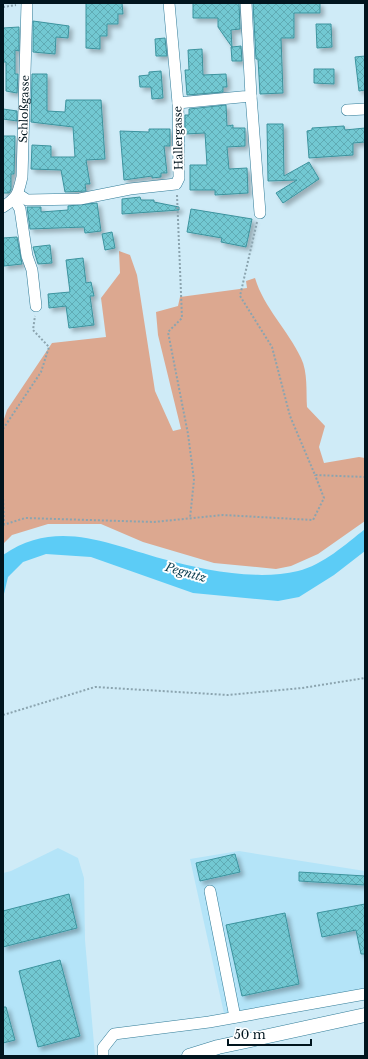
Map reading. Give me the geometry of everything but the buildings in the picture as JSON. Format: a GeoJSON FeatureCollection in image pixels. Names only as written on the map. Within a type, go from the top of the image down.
{"type":"FeatureCollection","features":[{"type":"Feature","properties":{"kind":"main road"},"geometry":{"type":"LineString","coordinates":[[189,1056],[218,1047],[365,1016]]}},
{"type":"Feature","properties":{"kind":"street","name":"Schloßgasse"},"geometry":{"type":"LineString","coordinates":[[16,197],[22,177],[24,148],[27,3]]}},
{"type":"Feature","properties":{"kind":"street","name":"Hallergasse"},"geometry":{"type":"LineString","coordinates":[[16,197],[27,200],[80,199],[130,189],[176,184],[179,178],[178,103],[169,3]]}},
{"type":"Feature","properties":{"kind":"street"},"geometry":{"type":"LineString","coordinates":[[246,3],[260,213]]}},
{"type":"Feature","properties":{"kind":"street"},"geometry":{"type":"LineString","coordinates":[[178,103],[251,96]]}},
{"type":"Feature","properties":{"kind":"street"},"geometry":{"type":"LineString","coordinates":[[347,110],[365,109]]}},
{"type":"Feature","properties":{"kind":"street"},"geometry":{"type":"LineString","coordinates":[[3,207],[16,197],[20,209],[27,256],[32,270],[36,306]]}},
{"type":"Feature","properties":{"kind":"street"},"geometry":{"type":"LineString","coordinates":[[210,891],[235,1017]]}},
{"type":"Feature","properties":{"kind":"street"},"geometry":{"type":"LineString","coordinates":[[103,1056],[103,1048],[114,1034],[235,1017],[365,994]]}},
{"type":"Feature","properties":{"kind":"path"},"geometry":{"type":"LineString","coordinates":[[176,184],[182,318],[168,332],[188,434],[194,480],[190,518]]}},
{"type":"Feature","properties":{"kind":"path"},"geometry":{"type":"LineString","coordinates":[[3,496],[4,524],[25,518],[154,522],[223,515],[313,520],[324,498],[290,416],[272,347],[240,296],[260,213]]}},
{"type":"Feature","properties":{"kind":"path"},"geometry":{"type":"LineString","coordinates":[[3,429],[41,372],[49,347],[33,330],[36,306]]}},
{"type":"Feature","properties":{"kind":"path"},"geometry":{"type":"LineString","coordinates":[[315,475],[365,478]]}},
{"type":"Feature","properties":{"kind":"path"},"geometry":{"type":"LineString","coordinates":[[3,715],[95,687],[228,695],[302,688],[365,678]]}},
{"type":"Feature","properties":{"kind":"shaded area"},"geometry":{"type":"Polygon","coordinates":[[[119,251],[130,255],[137,275],[155,391],[173,431],[181,429],[158,335],[156,312],[178,306],[180,297],[247,288],[246,281],[255,278],[264,299],[290,338],[301,358],[306,376],[307,407],[325,426],[319,447],[324,463],[359,457],[365,458],[365,521],[318,554],[291,566],[276,569],[214,563],[143,542],[101,524],[48,524],[12,535],[3,544],[3,422],[7,410],[52,343],[106,337],[101,298],[120,273],[119,251]]]}},
{"type":"Feature","properties":{"kind":"shaded area"},"geometry":{"type":"Polygon","coordinates":[[[58,848],[78,858],[84,878],[85,940],[95,1056],[3,1056],[3,873],[11,871],[58,848]]]}},
{"type":"Feature","properties":{"kind":"shaded area"},"geometry":{"type":"Polygon","coordinates":[[[239,851],[365,871],[365,991],[225,1018],[190,859],[239,851]]]}},
{"type":"Feature","properties":{"kind":"water","name":"Pegnitz"},"geometry":{"type":"Polygon","coordinates":[[[365,529],[365,551],[334,575],[299,597],[278,601],[193,593],[91,557],[46,554],[23,562],[8,577],[3,598],[3,555],[23,544],[43,538],[63,536],[102,541],[195,567],[230,573],[265,575],[298,571],[316,564],[334,553],[365,529]]]}}]}
